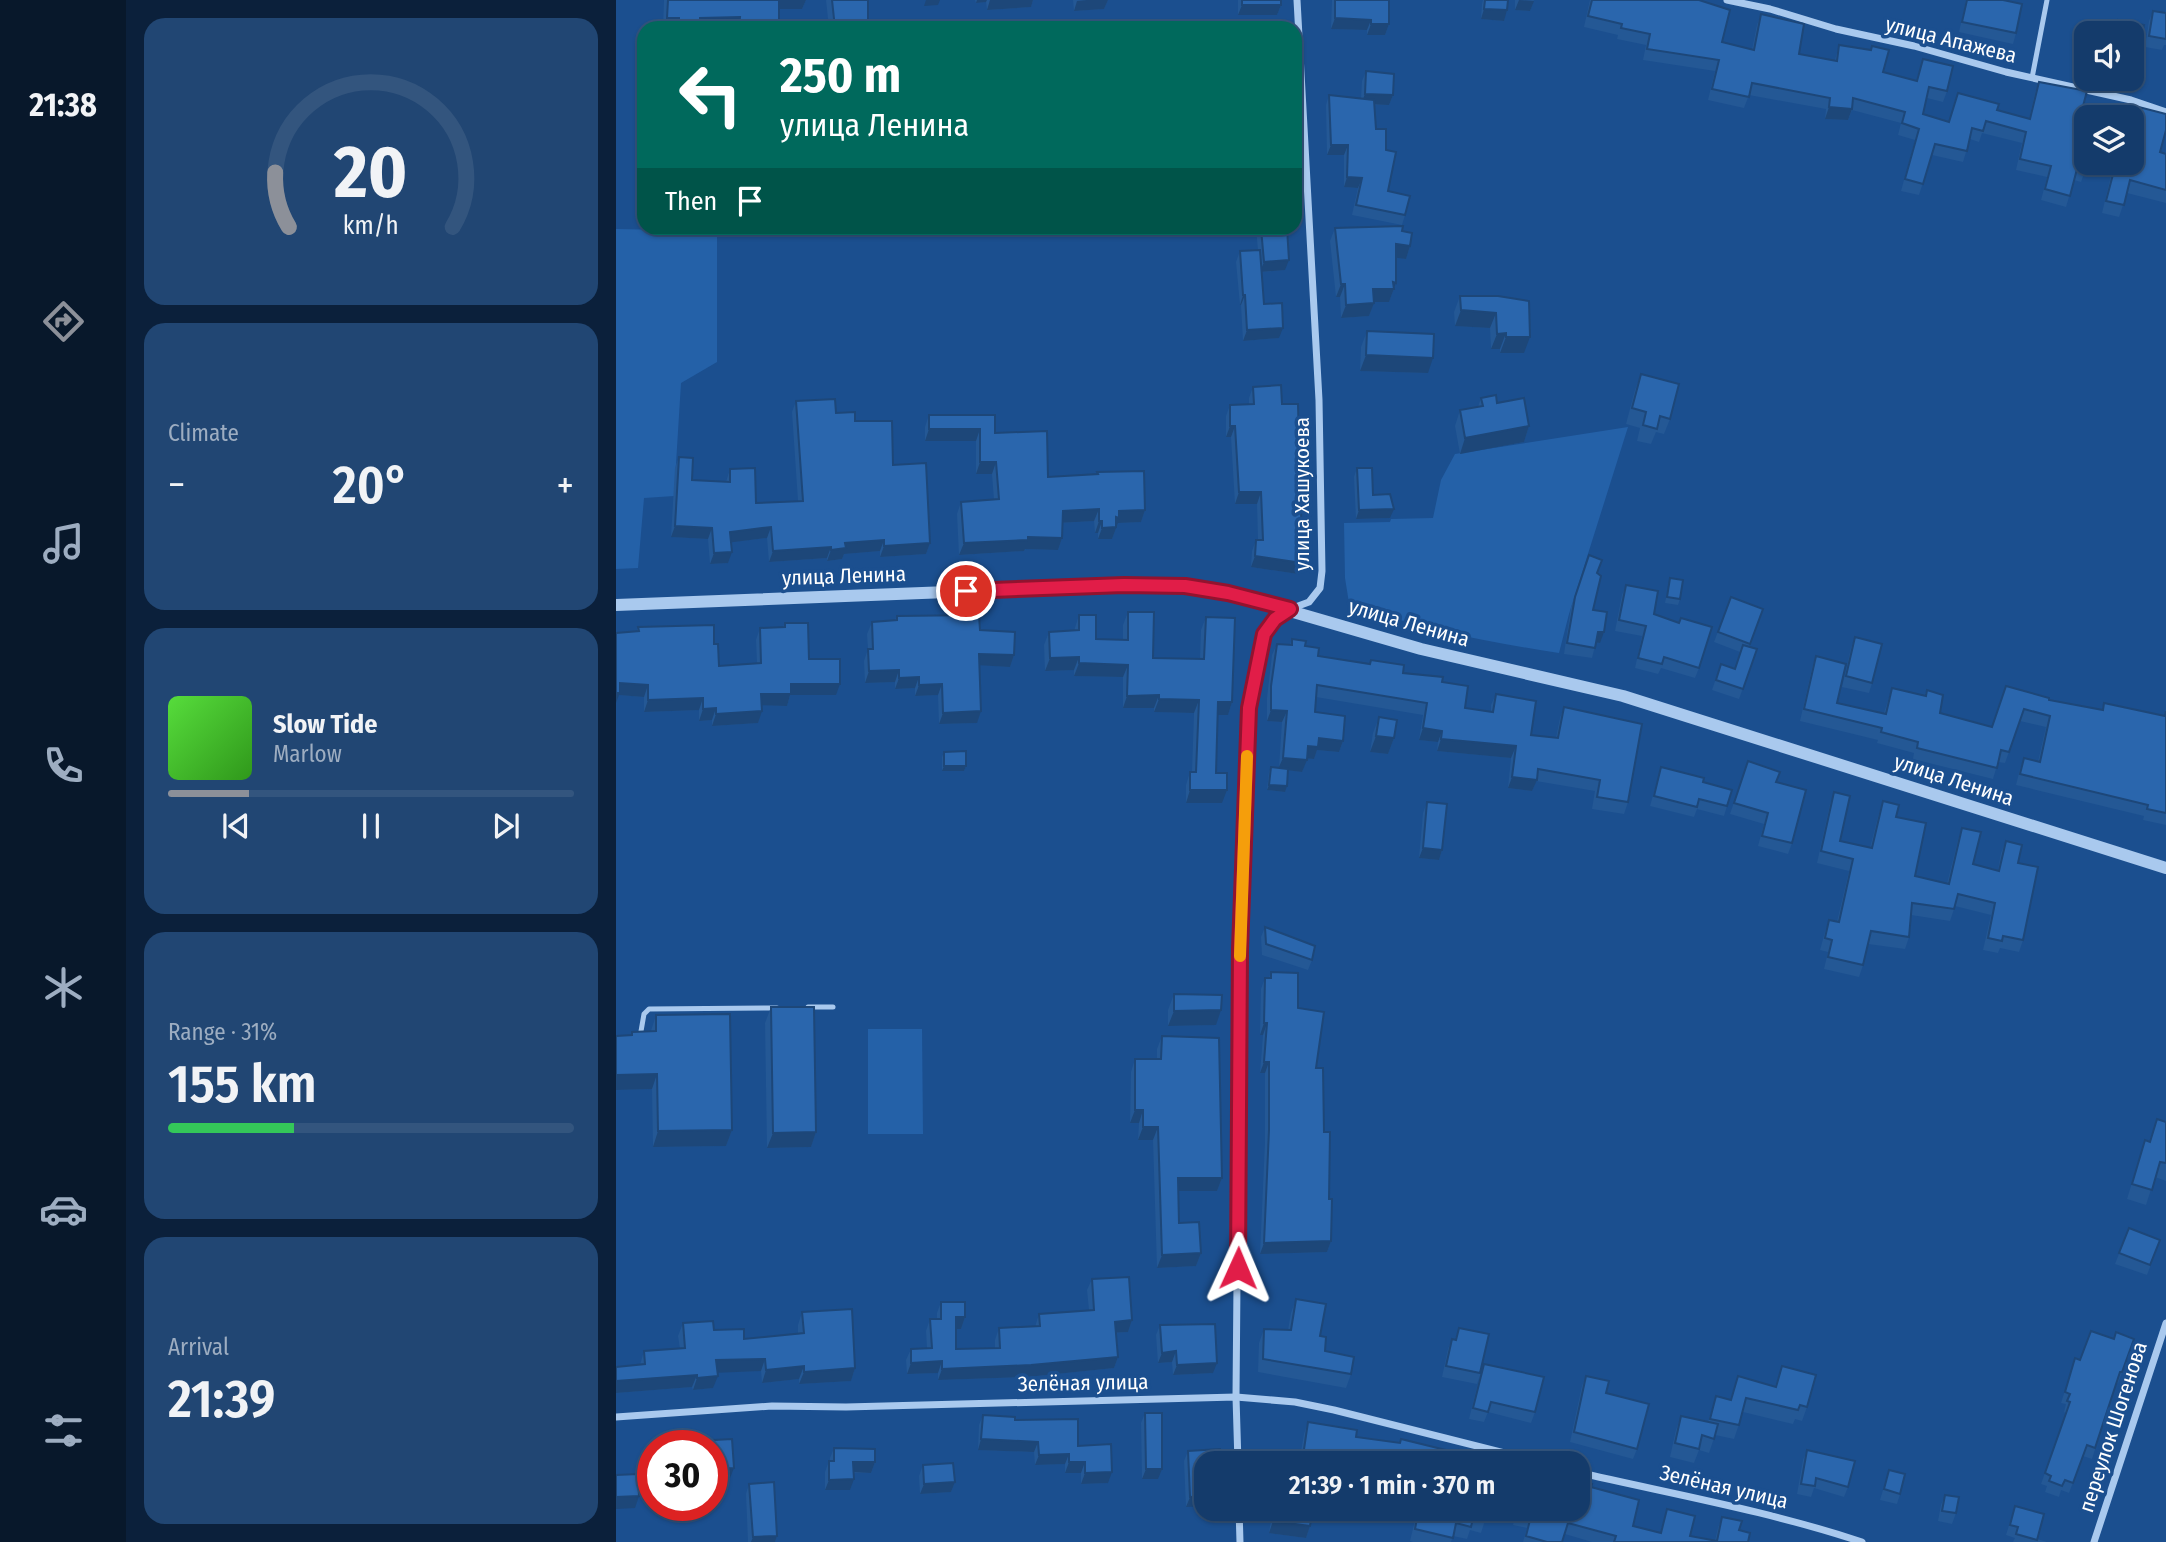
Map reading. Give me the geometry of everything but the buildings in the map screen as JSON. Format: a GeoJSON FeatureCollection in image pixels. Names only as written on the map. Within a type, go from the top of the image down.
{"type":"FeatureCollection","features":[{"type":"Feature","properties":{"kind":"street","name":"улица Хашукоева"},"geometry":{"type":"LineString","coordinates":[[1297,0],[1298,21]]}},
{"type":"Feature","properties":{"kind":"street","name":"улица Апажева"},"geometry":{"type":"LineString","coordinates":[[1727,0],[2166,111]]}},
{"type":"Feature","properties":{"kind":"street","name":"улица Хашукоева"},"geometry":{"type":"LineString","coordinates":[[1238,1451],[1240,936],[1249,708],[1264,634],[1275,619],[1290,609],[1309,602],[1320,588],[1323,528],[1319,400],[1302,91]]}},
{"type":"Feature","properties":{"kind":"street","name":"улица Ленина"},"geometry":{"type":"LineString","coordinates":[[616,605],[1156,585],[1197,587],[1290,609],[1422,649],[1623,696],[2166,868]]}},
{"type":"Feature","properties":{"kind":"street","name":"переулок Шогенова"},"geometry":{"type":"LineString","coordinates":[[2094,1542],[2166,1323]]}},
{"type":"Feature","properties":{"kind":"street","name":"Зелёная улица"},"geometry":{"type":"LineString","coordinates":[[616,1417],[772,1406],[846,1407],[1236,1397],[1272,1399],[1321,1408],[1495,1451]]}},
{"type":"Feature","properties":{"kind":"street","name":"Зелёная улица"},"geometry":{"type":"LineString","coordinates":[[1590,1475],[1728,1504],[1807,1524],[1862,1542]]}},
{"type":"Feature","properties":{"kind":"street"},"geometry":{"type":"LineString","coordinates":[[1239,1521],[1240,1542]]}},
{"type":"Feature","properties":{"kind":"lane"},"geometry":{"type":"LineString","coordinates":[[2032,78],[2047,0]]}},
{"type":"Feature","properties":{"kind":"lane"},"geometry":{"type":"LineString","coordinates":[[807,1007],[833,1007]]}},
{"type":"Feature","properties":{"kind":"lane"},"geometry":{"type":"LineString","coordinates":[[636,1040],[640,1037],[644,1014],[649,1009],[780,1008]]}},
{"type":"Feature","properties":{"kind":"shaded area"},"geometry":{"type":"Polygon","coordinates":[[[616,229],[637,229],[637,235],[717,235],[717,362],[681,383],[674,496],[644,498],[638,568],[616,569],[616,229]]]}},
{"type":"Feature","properties":{"kind":"shaded area"},"geometry":{"type":"Polygon","coordinates":[[[1628,427],[1559,653],[1453,634],[1349,603],[1345,578],[1344,523],[1433,518],[1441,480],[1455,454],[1628,427]]]}},
{"type":"Feature","properties":{"kind":"shaded area"},"geometry":{"type":"Polygon","coordinates":[[[868,1029],[922,1029],[923,1134],[868,1134],[868,1029]]]}},
{"type":"Feature","properties":{"kind":"slow traffic"},"geometry":{"type":"LineString","coordinates":[[1240,956],[1247,756]]}},
{"type":"Feature","properties":{"kind":"route"},"geometry":{"type":"LineString","coordinates":[[966,591],[1124,585],[1185,586],[1228,593],[1290,609],[1275,619],[1264,634],[1249,708],[1240,949],[1238,1268]]}}]}
